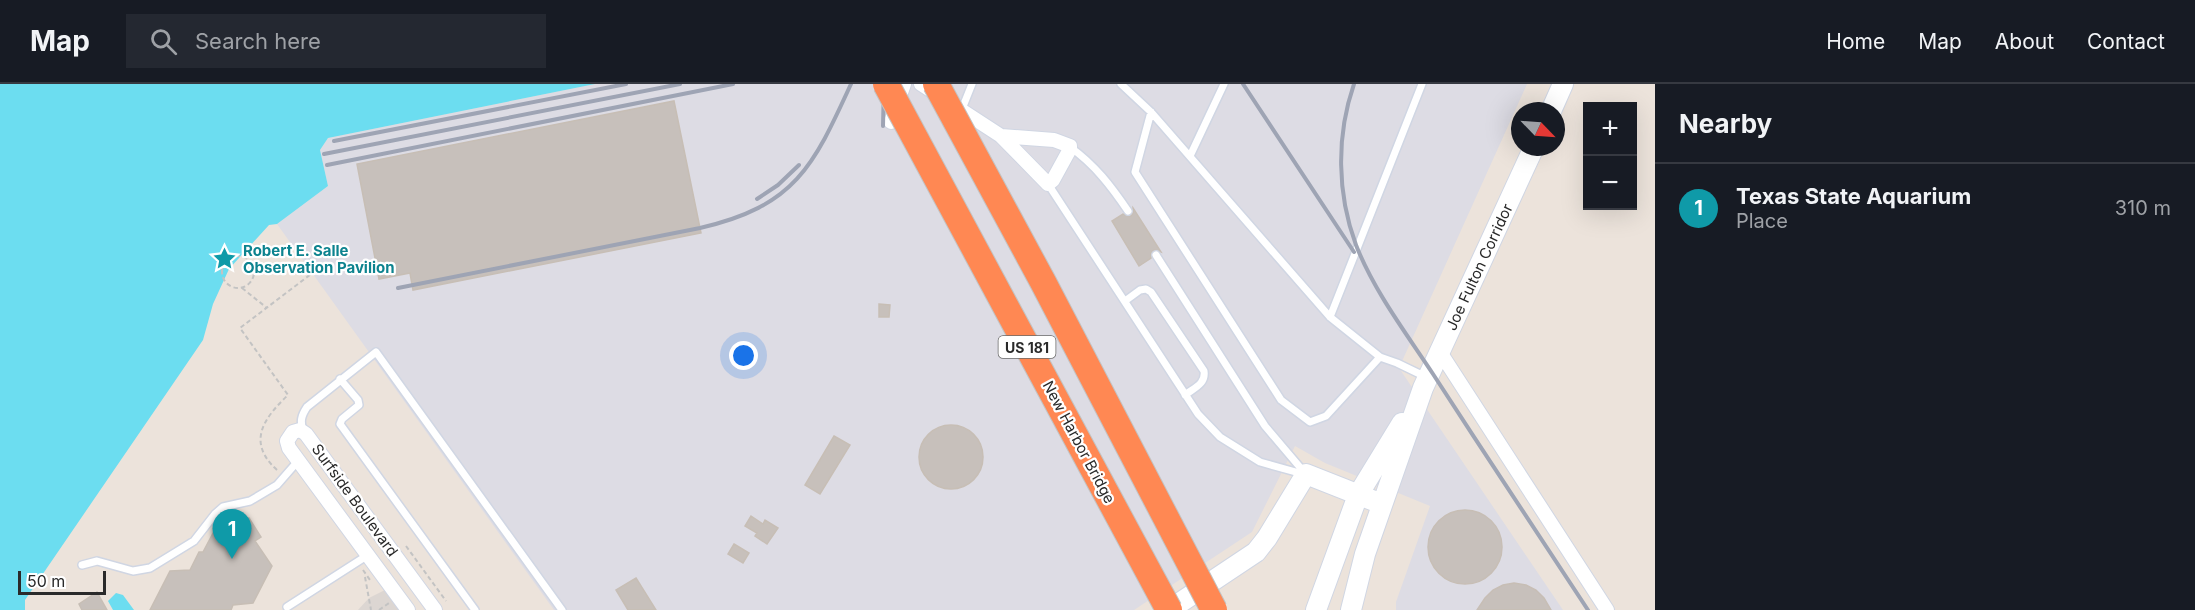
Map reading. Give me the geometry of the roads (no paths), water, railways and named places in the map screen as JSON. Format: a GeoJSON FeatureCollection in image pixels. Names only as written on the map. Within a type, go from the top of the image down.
{"type":"FeatureCollection","features":[{"type":"Feature","properties":{"kind":"highway","name":"New Harbor Bridge"},"geometry":{"type":"LineString","coordinates":[[886,84],[1169,610]]}},
{"type":"Feature","properties":{"kind":"highway","name":"US 181"},"geometry":{"type":"LineString","coordinates":[[936,84],[1048,292],[1214,610]]}},
{"type":"Feature","properties":{"kind":"main road"},"geometry":{"type":"LineString","coordinates":[[1555,102],[1563,84]]}},
{"type":"Feature","properties":{"kind":"main road","name":"Joe Fulton Corridor"},"geometry":{"type":"LineString","coordinates":[[1351,610],[1365,554],[1426,383],[1530,156]]}},
{"type":"Feature","properties":{"kind":"main road","name":"Joe Fulton Corridor"},"geometry":{"type":"LineString","coordinates":[[1316,610],[1358,495],[1426,383]]}},
{"type":"Feature","properties":{"kind":"main road"},"geometry":{"type":"LineString","coordinates":[[1169,610],[1256,552],[1268,538],[1306,474],[1382,504]]}},
{"type":"Feature","properties":{"kind":"street"},"geometry":{"type":"LineString","coordinates":[[891,122],[904,84]]}},
{"type":"Feature","properties":{"kind":"street"},"geometry":{"type":"LineString","coordinates":[[921,84],[1001,136],[1048,184],[1058,171],[1070,146],[1054,140],[1001,136]]}},
{"type":"Feature","properties":{"kind":"street"},"geometry":{"type":"LineString","coordinates":[[1440,352],[1607,610]]}},
{"type":"Feature","properties":{"kind":"street","name":"Surfside Boulevard"},"geometry":{"type":"LineString","coordinates":[[408,610],[289,448],[287,441],[293,432],[303,432],[435,610]]}},
{"type":"Feature","properties":{"kind":"lane"},"geometry":{"type":"LineString","coordinates":[[962,109],[972,84]]}},
{"type":"Feature","properties":{"kind":"lane"},"geometry":{"type":"LineString","coordinates":[[1121,84],[1152,112],[1330,317],[1380,357],[1397,363],[1426,383]]}},
{"type":"Feature","properties":{"kind":"lane"},"geometry":{"type":"LineString","coordinates":[[1190,156],[1224,84]]}},
{"type":"Feature","properties":{"kind":"lane"},"geometry":{"type":"LineString","coordinates":[[1330,317],[1422,84]]}},
{"type":"Feature","properties":{"kind":"lane"},"geometry":{"type":"LineString","coordinates":[[1152,112],[1135,172],[1281,400],[1310,422],[1326,416],[1380,357]]}},
{"type":"Feature","properties":{"kind":"lane"},"geometry":{"type":"LineString","coordinates":[[1070,146],[1107,180],[1128,211]]}},
{"type":"Feature","properties":{"kind":"lane"},"geometry":{"type":"LineString","coordinates":[[1048,184],[1185,394],[1212,430],[1260,462],[1306,474]]}},
{"type":"Feature","properties":{"kind":"lane"},"geometry":{"type":"LineString","coordinates":[[1156,255],[1265,426],[1306,474]]}},
{"type":"Feature","properties":{"kind":"lane"},"geometry":{"type":"LineString","coordinates":[[1125,301],[1140,290],[1146,289],[1150,292],[1204,371],[1200,385],[1185,394]]}},
{"type":"Feature","properties":{"kind":"lane"},"geometry":{"type":"LineString","coordinates":[[303,432],[302,415],[307,407],[376,352],[562,610]]}},
{"type":"Feature","properties":{"kind":"lane"},"geometry":{"type":"LineString","coordinates":[[340,380],[358,400],[359,405],[342,419],[340,424],[475,610]]}},
{"type":"Feature","properties":{"kind":"lane"},"geometry":{"type":"LineString","coordinates":[[82,566],[97,561],[133,571],[150,568],[194,541],[223,507],[250,501],[277,485],[298,460]]}},
{"type":"Feature","properties":{"kind":"lane"},"geometry":{"type":"LineString","coordinates":[[287,607],[368,555]]}},
{"type":"Feature","properties":{"kind":"water"},"geometry":{"type":"Polygon","coordinates":[[[0,84],[595,84],[328,138],[320,150],[328,186],[277,224],[269,225],[229,269],[213,304],[203,340],[25,600],[25,610],[0,610],[0,84]]]}},
{"type":"Feature","properties":{"kind":"water"},"geometry":{"type":"Polygon","coordinates":[[[116,593],[123,595],[134,610],[113,610],[108,601],[116,593]]]}},
{"type":"Feature","properties":{"kind":"railway"},"geometry":{"type":"LineString","coordinates":[[334,141],[626,84]]}},
{"type":"Feature","properties":{"kind":"railway"},"geometry":{"type":"LineString","coordinates":[[324,154],[680,84]]}},
{"type":"Feature","properties":{"kind":"railway"},"geometry":{"type":"LineString","coordinates":[[327,165],[733,84]]}},
{"type":"Feature","properties":{"kind":"railway"},"geometry":{"type":"LineString","coordinates":[[398,288],[700,228],[732,219],[758,208],[780,195],[812,160],[851,84]]}},
{"type":"Feature","properties":{"kind":"railway"},"geometry":{"type":"LineString","coordinates":[[883,126],[884,84]]}},
{"type":"Feature","properties":{"kind":"railway"},"geometry":{"type":"LineString","coordinates":[[1243,84],[1354,252]]}},
{"type":"Feature","properties":{"kind":"railway"},"geometry":{"type":"LineString","coordinates":[[1354,84],[1344,124],[1342,185],[1350,226],[1363,262],[1391,311],[1588,610]]}},
{"type":"Feature","properties":{"kind":"railway"},"geometry":{"type":"LineString","coordinates":[[757,199],[778,185],[799,165]]}},
{"type":"Feature","properties":{"kind":"place","name":"Robert E. Salle Observation Pavilion"},"geometry":{"type":"Point","coordinates":[225,259]}},
{"type":"Feature","properties":{"kind":"place","name":"Texas State Aquarium"},"geometry":{"type":"Point","coordinates":[232,559]}}]}
